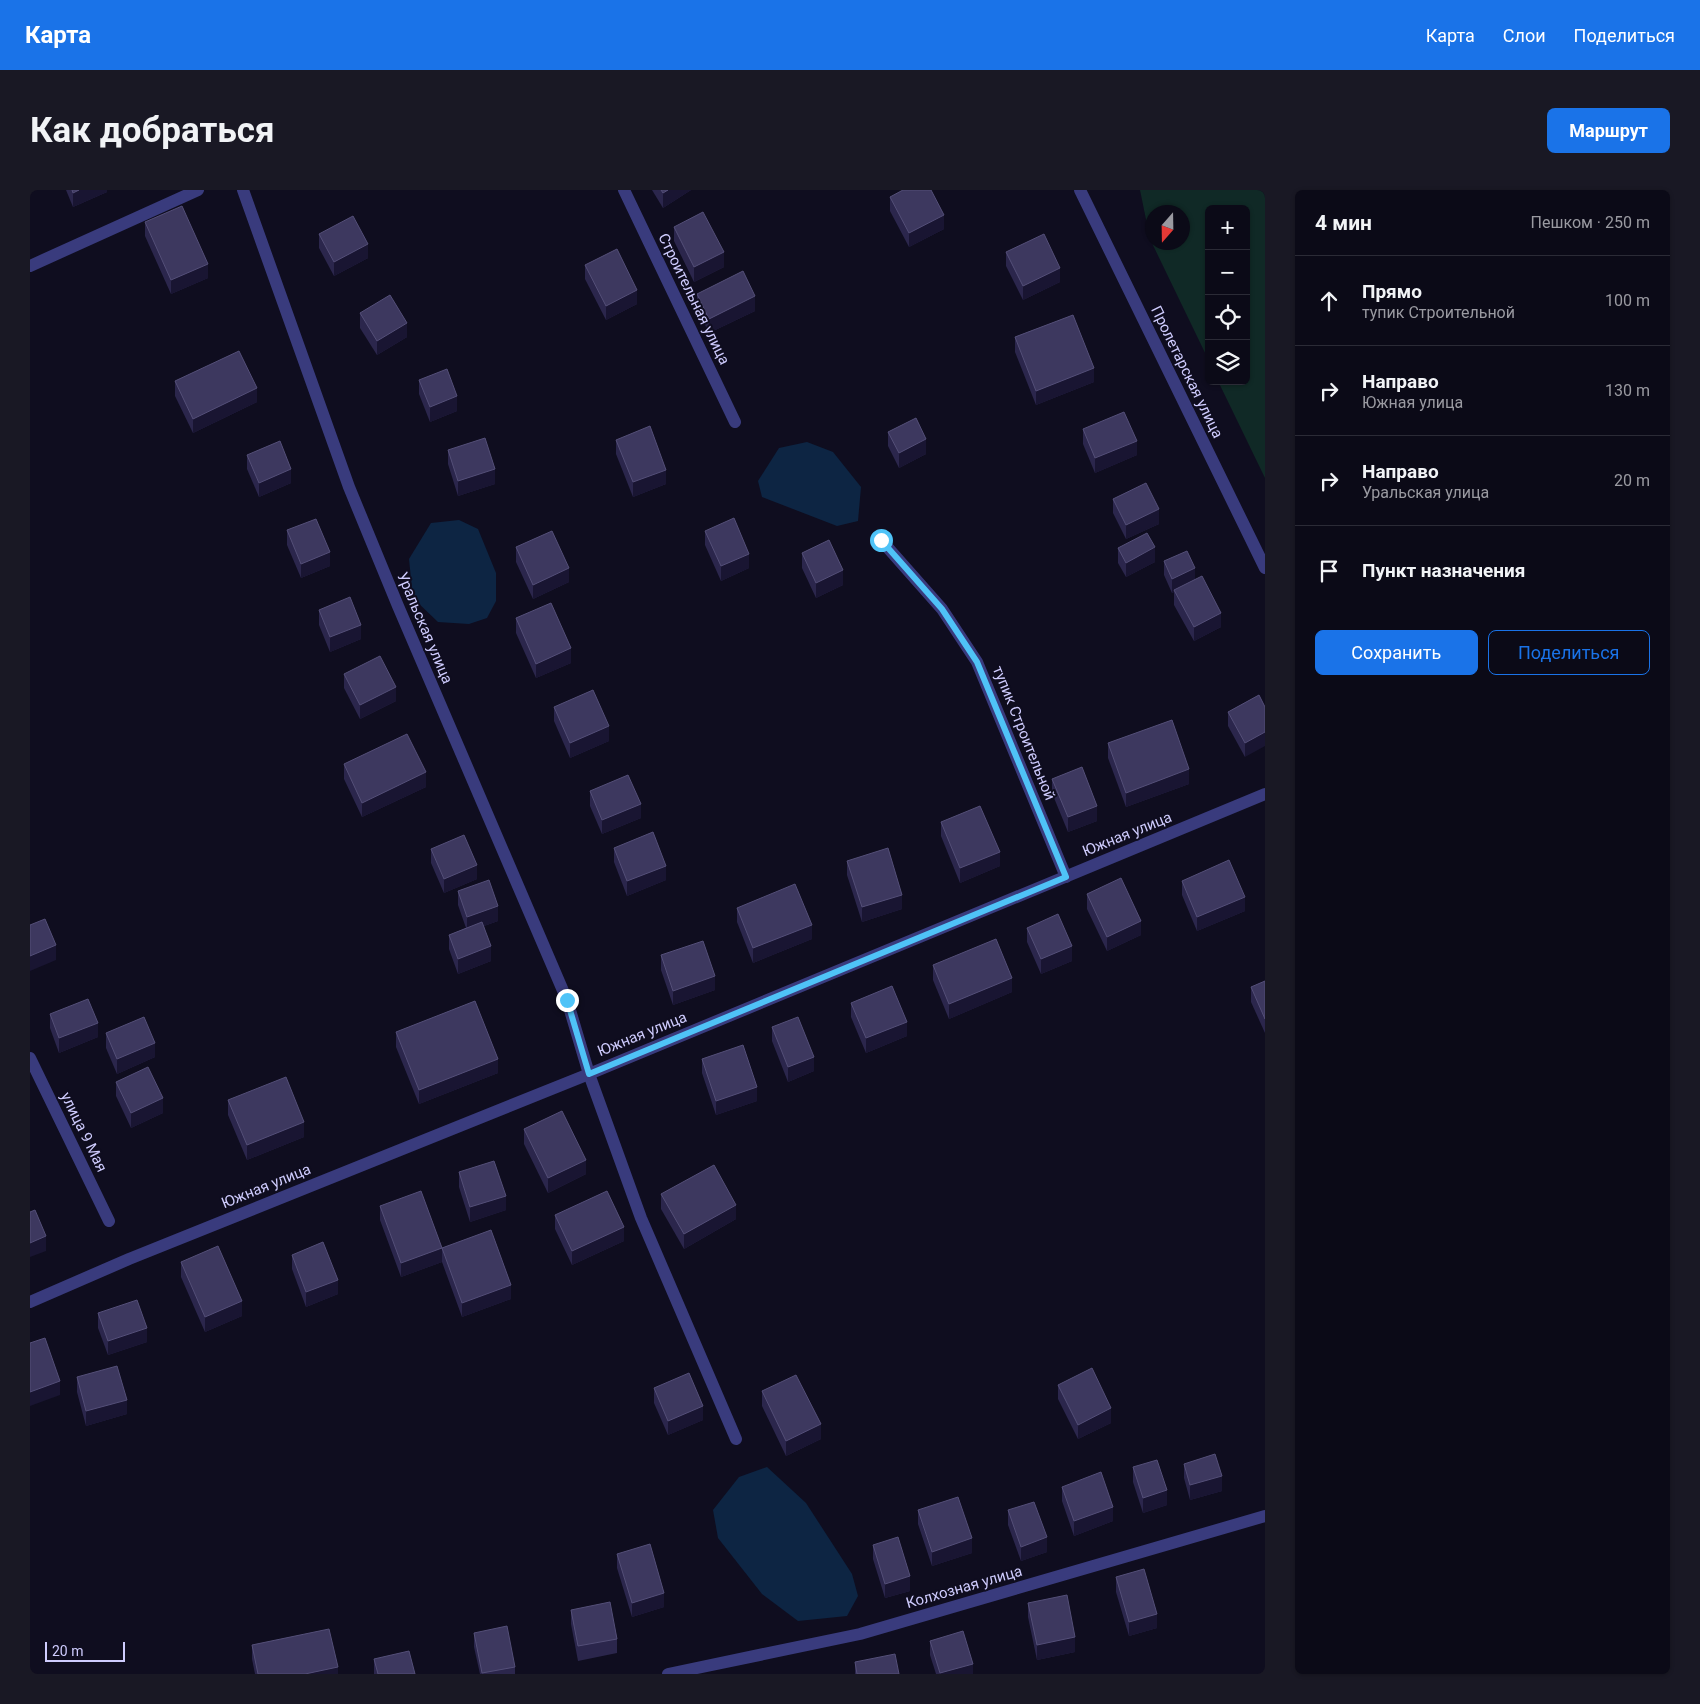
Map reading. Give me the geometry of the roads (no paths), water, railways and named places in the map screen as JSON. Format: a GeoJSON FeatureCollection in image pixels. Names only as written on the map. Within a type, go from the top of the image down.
{"type":"FeatureCollection","features":[{"type":"Feature","properties":{"kind":"street"},"geometry":{"type":"LineString","coordinates":[[30,266],[198,190]]}},
{"type":"Feature","properties":{"kind":"street","name":"Уральская улица"},"geometry":{"type":"LineString","coordinates":[[243,190],[349,487],[567,1000],[589,1074],[641,1218],[736,1439]]}},
{"type":"Feature","properties":{"kind":"street","name":"Строительная улица"},"geometry":{"type":"LineString","coordinates":[[624,190],[735,422]]}},
{"type":"Feature","properties":{"kind":"street","name":"Пролетарская улица"},"geometry":{"type":"LineString","coordinates":[[1080,190],[1265,568]]}},
{"type":"Feature","properties":{"kind":"street","name":"тупик Строительной"},"geometry":{"type":"LineString","coordinates":[[881,540],[942,609],[977,662],[1066,877]]}},
{"type":"Feature","properties":{"kind":"street","name":"Южная улица"},"geometry":{"type":"LineString","coordinates":[[30,1302],[129,1259],[589,1074],[1265,794]]}},
{"type":"Feature","properties":{"kind":"street","name":"улица 9 Мая"},"geometry":{"type":"LineString","coordinates":[[30,1058],[109,1221]]}},
{"type":"Feature","properties":{"kind":"street","name":"Колхозная улица"},"geometry":{"type":"LineString","coordinates":[[668,1674],[860,1634],[1265,1516]]}},
{"type":"Feature","properties":{"kind":"water"},"geometry":{"type":"Polygon","coordinates":[[[807,442],[833,452],[861,487],[858,521],[837,526],[762,497],[758,481],[779,448],[807,442]]]}},
{"type":"Feature","properties":{"kind":"water"},"geometry":{"type":"Polygon","coordinates":[[[459,520],[478,529],[496,573],[496,601],[487,618],[469,624],[438,622],[413,598],[409,559],[431,523],[459,520]]]}},
{"type":"Feature","properties":{"kind":"water"},"geometry":{"type":"Polygon","coordinates":[[[767,1467],[806,1503],[852,1574],[858,1596],[847,1616],[798,1621],[762,1594],[718,1538],[713,1510],[739,1477],[767,1467]]]}}]}
